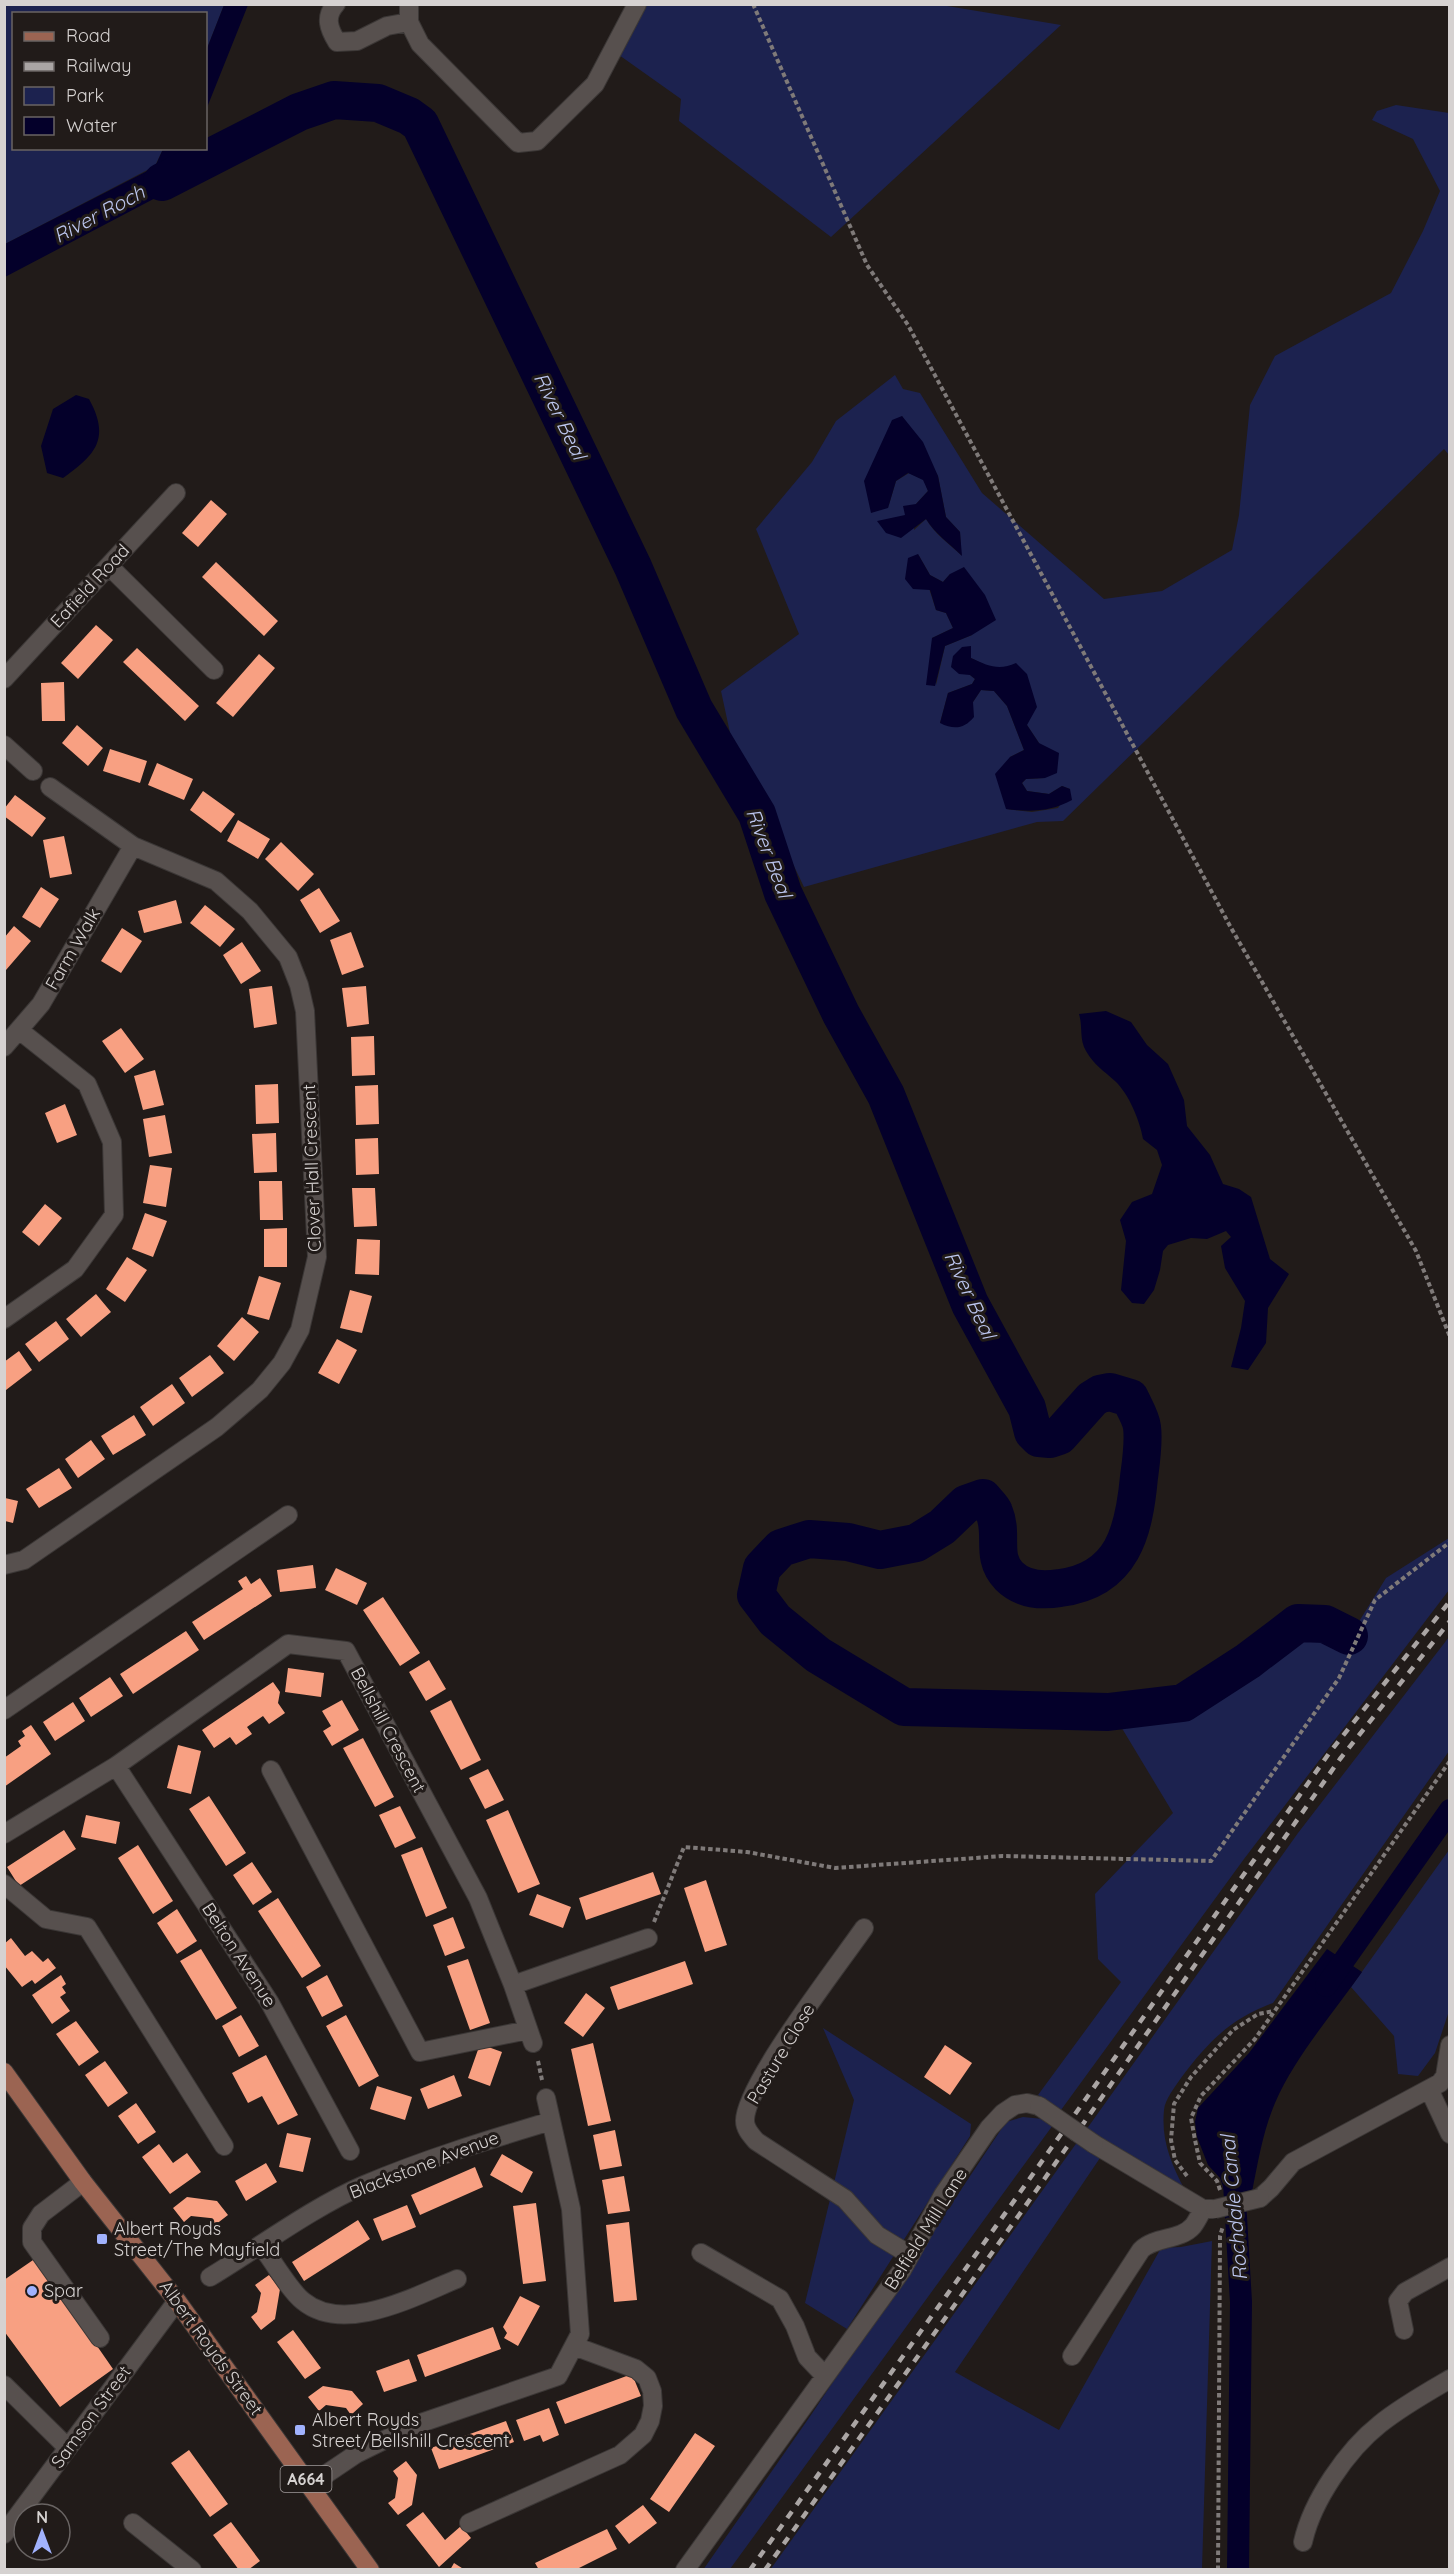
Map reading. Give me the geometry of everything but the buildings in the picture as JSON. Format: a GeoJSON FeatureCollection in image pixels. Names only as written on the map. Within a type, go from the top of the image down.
{"type":"FeatureCollection","features":[{"type":"Feature","properties":{"kind":"main road","name":"Albert Royds Street"},"geometry":{"type":"LineString","coordinates":[[4,2072],[83,2182],[177,2301],[370,2570]]}},
{"type":"Feature","properties":{"kind":"street"},"geometry":{"type":"LineString","coordinates":[[336,4],[330,11],[328,27],[337,42],[357,41],[409,13],[420,44],[518,143],[537,141],[595,84],[637,4]]}},
{"type":"Feature","properties":{"kind":"street","name":"Eafield Road"},"geometry":{"type":"LineString","coordinates":[[4,679],[176,493]]}},
{"type":"Feature","properties":{"kind":"street"},"geometry":{"type":"LineString","coordinates":[[109,566],[214,670]]}},
{"type":"Feature","properties":{"kind":"street"},"geometry":{"type":"LineString","coordinates":[[4,745],[33,771]]}},
{"type":"Feature","properties":{"kind":"street","name":"Clover Hall Crescent"},"geometry":{"type":"LineString","coordinates":[[4,1565],[24,1560],[217,1427],[260,1390],[282,1364],[300,1330],[317,1257],[306,1011],[288,957],[250,910],[216,881],[133,846],[50,787]]}},
{"type":"Feature","properties":{"kind":"street","name":"Farm Walk"},"geometry":{"type":"LineString","coordinates":[[4,1047],[41,1004],[133,846]]}},
{"type":"Feature","properties":{"kind":"street"},"geometry":{"type":"LineString","coordinates":[[4,1319],[75,1269],[114,1215],[112,1142],[87,1084],[19,1030]]}},
{"type":"Feature","properties":{"kind":"street"},"geometry":{"type":"LineString","coordinates":[[4,1710],[288,1515]]}},
{"type":"Feature","properties":{"kind":"street","name":"Bellshill Crescent"},"geometry":{"type":"LineString","coordinates":[[4,1834],[116,1766],[288,1644],[346,1651],[477,1898],[513,1984],[531,2036]]}},
{"type":"Feature","properties":{"kind":"street","name":"Belton Avenue"},"geometry":{"type":"LineString","coordinates":[[116,1766],[270,2003],[350,2151]]}},
{"type":"Feature","properties":{"kind":"street"},"geometry":{"type":"LineString","coordinates":[[271,1770],[420,2052],[531,2036]]}},
{"type":"Feature","properties":{"kind":"street"},"geometry":{"type":"LineString","coordinates":[[4,1884],[46,1919],[87,1927],[224,2146]]}},
{"type":"Feature","properties":{"kind":"street","name":"Pasture Close"},"geometry":{"type":"LineString","coordinates":[[864,1928],[790,2033],[751,2096],[745,2122],[748,2132],[756,2141],[845,2199],[877,2235],[910,2255]]}},
{"type":"Feature","properties":{"kind":"street"},"geometry":{"type":"LineString","coordinates":[[513,1984],[648,1938]]}},
{"type":"Feature","properties":{"kind":"street"},"geometry":{"type":"LineString","coordinates":[[1072,2356],[1141,2250],[1148,2244],[1177,2236],[1195,2235],[1213,2207],[1260,2198],[1293,2162],[1439,2086],[1446,2076],[1449,2045]]}},
{"type":"Feature","properties":{"kind":"street"},"geometry":{"type":"LineString","coordinates":[[1439,2086],[1449,2134]]}},
{"type":"Feature","properties":{"kind":"street"},"geometry":{"type":"LineString","coordinates":[[310,2485],[356,2454],[415,2425],[558,2376],[580,2334],[571,2209],[546,2098]]}},
{"type":"Feature","properties":{"kind":"street","name":"Belfield Mill Lane"},"geometry":{"type":"LineString","coordinates":[[685,2570],[855,2338],[910,2255],[943,2195],[981,2143],[989,2128],[1003,2113],[1015,2106],[1028,2103],[1039,2106],[1094,2144],[1213,2207]]}},
{"type":"Feature","properties":{"kind":"street","name":"Blackstone Avenue"},"geometry":{"type":"LineString","coordinates":[[210,2277],[364,2185],[477,2143],[552,2121]]}},
{"type":"Feature","properties":{"kind":"street"},"geometry":{"type":"LineString","coordinates":[[83,2182],[41,2214],[32,2228],[32,2242],[100,2338]]}},
{"type":"Feature","properties":{"kind":"street"},"geometry":{"type":"LineString","coordinates":[[261,2245],[302,2301],[325,2313],[373,2312],[457,2279]]}},
{"type":"Feature","properties":{"kind":"street"},"geometry":{"type":"LineString","coordinates":[[701,2253],[780,2299],[795,2326],[807,2357],[825,2376]]}},
{"type":"Feature","properties":{"kind":"street"},"geometry":{"type":"LineString","coordinates":[[1404,2330],[1398,2301],[1405,2292],[1449,2267]]}},
{"type":"Feature","properties":{"kind":"street","name":"Samson Street"},"geometry":{"type":"LineString","coordinates":[[4,2534],[177,2301]]}},
{"type":"Feature","properties":{"kind":"street"},"geometry":{"type":"LineString","coordinates":[[469,2523],[620,2455],[643,2435],[650,2421],[653,2406],[652,2391],[647,2378],[636,2369],[574,2346]]}},
{"type":"Feature","properties":{"kind":"street"},"geometry":{"type":"LineString","coordinates":[[1303,2542],[1308,2522],[1323,2490],[1360,2444],[1379,2424],[1449,2379]]}},
{"type":"Feature","properties":{"kind":"street"},"geometry":{"type":"LineString","coordinates":[[4,2385],[68,2448]]}},
{"type":"Feature","properties":{"kind":"street"},"geometry":{"type":"LineString","coordinates":[[134,2523],[192,2570]]}},
{"type":"Feature","properties":{"kind":"path"},"geometry":{"type":"LineString","coordinates":[[753,4],[867,265],[908,325],[1230,926],[1416,1251],[1449,1337]]}},
{"type":"Feature","properties":{"kind":"path"},"geometry":{"type":"LineString","coordinates":[[648,1938],[684,1847],[747,1852],[835,1868],[1003,1856],[1210,1861],[1339,1678],[1375,1600],[1449,1542]]}},
{"type":"Feature","properties":{"kind":"path"},"geometry":{"type":"LineString","coordinates":[[1218,2570],[1220,2236],[1213,2207],[1216,2181],[1200,2163],[1191,2118],[1201,2096],[1255,2039],[1449,1761]]}},
{"type":"Feature","properties":{"kind":"path"},"geometry":{"type":"LineString","coordinates":[[1213,2207],[1197,2195],[1192,2183],[1175,2160],[1171,2140],[1174,2104],[1191,2077],[1233,2030],[1258,2014],[1275,2011]]}},
{"type":"Feature","properties":{"kind":"path"},"geometry":{"type":"LineString","coordinates":[[531,2036],[546,2098]]}},
{"type":"Feature","properties":{"kind":"green space"},"geometry":{"type":"Polygon","coordinates":[[[5,5],[224,5],[207,48],[207,12],[12,12],[12,150],[163,150],[155,166],[5,244],[5,5]]]}},
{"type":"Feature","properties":{"kind":"green space"},"geometry":{"type":"Polygon","coordinates":[[[646,5],[941,5],[1061,25],[831,237],[679,121],[681,99],[619,55],[646,5]]]}},
{"type":"Feature","properties":{"kind":"green space"},"geometry":{"type":"Polygon","coordinates":[[[1396,105],[1449,113],[1449,455],[1444,449],[1063,821],[1037,822],[804,887],[779,835],[735,756],[721,691],[799,634],[756,529],[812,462],[836,421],[895,375],[903,389],[920,393],[982,493],[1104,599],[1162,591],[1232,550],[1239,515],[1250,405],[1275,356],[1391,293],[1423,231],[1440,191],[1413,139],[1372,120],[1377,111],[1396,105]],[[902,416],[888,508],[896,481],[909,473],[924,480],[928,491],[916,504],[914,530],[926,519],[937,533],[961,555],[960,532],[946,517],[938,476],[902,416]],[[918,554],[936,610],[946,613],[953,628],[932,638],[936,685],[945,646],[972,635],[950,574],[943,582],[930,575],[918,554]],[[971,658],[970,675],[975,679],[972,684],[948,693],[940,723],[973,702],[981,690],[994,691],[1007,706],[1024,750],[1010,757],[1006,809],[1032,812],[1058,808],[1070,789],[1062,786],[1049,794],[1027,791],[1022,783],[1026,779],[1045,778],[1039,743],[1027,725],[1004,669],[987,666],[971,658]]]}},
{"type":"Feature","properties":{"kind":"green space"},"geometry":{"type":"Polygon","coordinates":[[[1449,1538],[1449,1590],[1244,1859],[1061,2110],[1038,2095],[1121,1982],[1098,1959],[1095,1894],[1173,1813],[1120,1725],[1169,1723],[1204,1709],[1260,1670],[1300,1634],[1314,1629],[1327,1633],[1345,1644],[1386,1578],[1449,1538]]]}},
{"type":"Feature","properties":{"kind":"green space"},"geometry":{"type":"Polygon","coordinates":[[[1449,1637],[1449,1751],[1273,2003],[1244,2016],[1221,2033],[1191,2065],[1168,2097],[1164,2110],[1164,2132],[1171,2161],[1185,2190],[1086,2130],[1298,1833],[1449,1637]]]}},
{"type":"Feature","properties":{"kind":"green space"},"geometry":{"type":"Polygon","coordinates":[[[1449,1850],[1449,2011],[1435,2053],[1418,2076],[1398,2074],[1394,2036],[1351,1987],[1449,1850]]]}},
{"type":"Feature","properties":{"kind":"green space"},"geometry":{"type":"Polygon","coordinates":[[[823,2028],[971,2124],[970,2136],[847,2329],[805,2303],[854,2100],[823,2028]]]}},
{"type":"Feature","properties":{"kind":"green space"},"geometry":{"type":"Polygon","coordinates":[[[1023,2117],[1043,2119],[1053,2125],[730,2569],[703,2570],[811,2415],[1006,2122],[1023,2117]]]}},
{"type":"Feature","properties":{"kind":"green space"},"geometry":{"type":"Polygon","coordinates":[[[1078,2141],[1100,2158],[955,2372],[1059,2430],[1161,2248],[1212,2241],[1202,2569],[770,2570],[1078,2141]]]}},
{"type":"Feature","properties":{"kind":"water"},"geometry":{"type":"Polygon","coordinates":[[[224,5],[248,5],[207,108],[207,48],[224,5]]]}},
{"type":"Feature","properties":{"kind":"water","name":"River Roch"},"geometry":{"type":"Polygon","coordinates":[[[163,150],[190,150],[173,185],[163,194],[5,277],[5,244],[155,167],[163,150]]]}},
{"type":"Feature","properties":{"kind":"water"},"geometry":{"type":"Polygon","coordinates":[[[76,395],[89,399],[96,413],[99,436],[96,445],[84,462],[63,478],[47,473],[41,446],[53,409],[76,395]]]}},
{"type":"Feature","properties":{"kind":"water"},"geometry":{"type":"Polygon","coordinates":[[[902,416],[923,442],[938,476],[946,517],[960,532],[962,556],[938,534],[926,519],[901,538],[886,533],[877,521],[905,515],[903,506],[916,504],[928,491],[923,480],[908,473],[896,481],[888,508],[871,513],[864,481],[892,420],[902,416]]]}},
{"type":"Feature","properties":{"kind":"water"},"geometry":{"type":"Polygon","coordinates":[[[918,554],[930,575],[943,582],[950,574],[964,567],[985,595],[996,620],[972,635],[945,646],[935,686],[926,685],[932,638],[953,628],[946,613],[936,610],[930,590],[913,589],[905,579],[908,558],[918,554]]]}},
{"type":"Feature","properties":{"kind":"water"},"geometry":{"type":"Polygon","coordinates":[[[971,646],[971,658],[994,666],[1004,667],[1016,663],[1027,674],[1037,707],[1027,725],[1039,743],[1059,753],[1057,773],[1045,778],[1026,779],[1022,783],[1027,791],[1049,794],[1062,786],[1070,789],[1072,800],[1056,807],[1040,810],[1006,809],[995,774],[1010,757],[1024,750],[1007,706],[994,691],[981,690],[973,702],[974,717],[963,726],[950,727],[940,723],[948,693],[972,684],[975,679],[970,675],[959,674],[951,667],[953,656],[962,647],[971,646]]]}},
{"type":"Feature","properties":{"kind":"water"},"geometry":{"type":"Polygon","coordinates":[[[1106,1011],[1131,1022],[1147,1045],[1168,1064],[1184,1100],[1187,1126],[1210,1155],[1223,1184],[1239,1189],[1251,1197],[1270,1259],[1289,1274],[1268,1308],[1266,1343],[1248,1370],[1231,1367],[1245,1301],[1225,1268],[1221,1246],[1231,1237],[1226,1231],[1207,1239],[1191,1238],[1168,1245],[1163,1251],[1154,1290],[1144,1304],[1132,1303],[1121,1290],[1126,1241],[1120,1220],[1132,1202],[1152,1194],[1162,1165],[1157,1150],[1143,1139],[1137,1116],[1125,1093],[1099,1068],[1084,1046],[1079,1014],[1106,1011]]]}},
{"type":"Feature","properties":{"kind":"water"},"geometry":{"type":"Polygon","coordinates":[[[1327,1949],[1362,1972],[1293,2068],[1275,2103],[1261,2147],[1252,2192],[1227,2198],[1220,2178],[1208,2165],[1197,2137],[1195,2122],[1198,2108],[1249,2053],[1327,1949]]]}},
{"type":"Feature","properties":{"kind":"waterway","name":"River Beal"},"geometry":{"type":"LineString","coordinates":[[162,182],[299,112],[334,100],[378,103],[409,116],[420,124],[633,567],[694,709],[757,814],[783,893],[841,1014],[886,1095],[970,1304],[1027,1408],[1033,1432],[1039,1438],[1050,1439],[1059,1436],[1092,1399],[1110,1392],[1130,1398],[1139,1416],[1142,1427],[1142,1446],[1133,1516],[1121,1550],[1111,1564],[1098,1575],[1081,1583],[1053,1589],[1027,1587],[1014,1581],[1000,1561],[997,1521],[993,1510],[983,1498],[966,1504],[942,1527],[916,1543],[880,1550],[848,1542],[809,1539],[781,1548],[762,1568],[756,1595],[775,1620],[818,1655],[904,1707],[1108,1712],[1183,1703],[1248,1661],[1298,1623],[1325,1624],[1349,1636]]}},
{"type":"Feature","properties":{"kind":"waterway","name":"Rochdale Canal"},"geometry":{"type":"LineString","coordinates":[[1326,1986],[1450,1810]]}},
{"type":"Feature","properties":{"kind":"waterway","name":"Rochdale Canal"},"geometry":{"type":"LineString","coordinates":[[1234,2183],[1241,2302],[1238,2570]]}},
{"type":"Feature","properties":{"kind":"railway"},"geometry":{"type":"LineString","coordinates":[[750,2570],[1009,2208],[1330,1752],[1450,1601]]}},
{"type":"Feature","properties":{"kind":"railway"},"geometry":{"type":"LineString","coordinates":[[765,2570],[1019,2215],[1340,1759],[1450,1621]]}},
{"type":"Feature","properties":{"kind":"place","name":"Albert Royds Street/The Mayfield"},"geometry":{"type":"Point","coordinates":[102,2239]}},
{"type":"Feature","properties":{"kind":"place","name":"Spar"},"geometry":{"type":"Point","coordinates":[32,2291]}},
{"type":"Feature","properties":{"kind":"place","name":"Albert Royds Street/Bellshill Crescent"},"geometry":{"type":"Point","coordinates":[300,2430]}}]}
